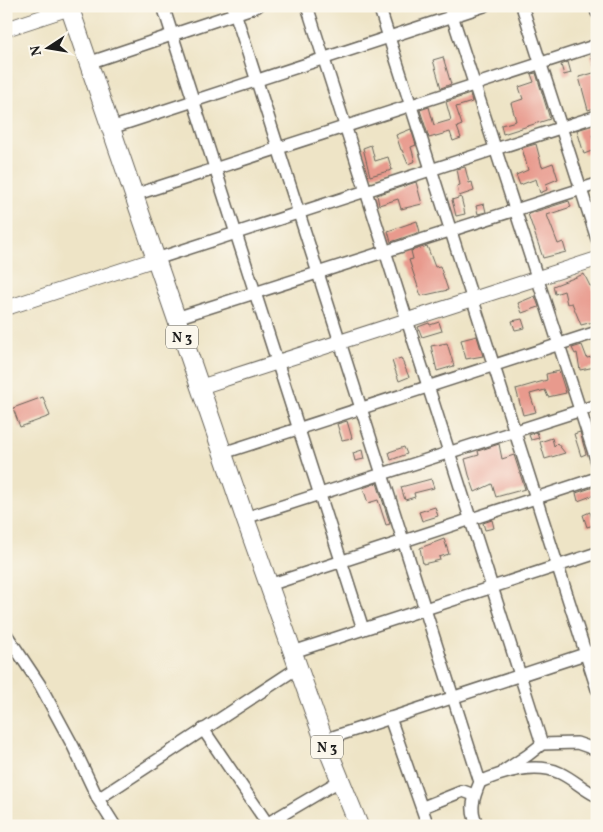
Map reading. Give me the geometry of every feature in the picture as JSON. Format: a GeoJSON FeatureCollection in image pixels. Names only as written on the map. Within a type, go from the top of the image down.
{"type":"FeatureCollection","features":[{"type":"Feature","properties":{"kind":"main road","name":"N 3"},"geometry":{"type":"LineString","coordinates":[[70,7],[245,518],[324,740],[358,826]]}},
{"type":"Feature","properties":{"kind":"street"},"geometry":{"type":"LineString","coordinates":[[163,6],[364,629]]}},
{"type":"Feature","properties":{"kind":"street"},"geometry":{"type":"LineString","coordinates":[[88,63],[235,10],[258,6]]}},
{"type":"Feature","properties":{"kind":"street"},"geometry":{"type":"LineString","coordinates":[[308,6],[542,744]]}},
{"type":"Feature","properties":{"kind":"street"},"geometry":{"type":"LineString","coordinates":[[379,6],[558,566],[591,652],[597,689]]}},
{"type":"Feature","properties":{"kind":"street"},"geometry":{"type":"LineString","coordinates":[[111,128],[389,37],[450,11],[484,6]]}},
{"type":"Feature","properties":{"kind":"street"},"geometry":{"type":"LineString","coordinates":[[522,6],[597,239]]}},
{"type":"Feature","properties":{"kind":"street"},"geometry":{"type":"LineString","coordinates":[[594,6],[597,13]]}},
{"type":"Feature","properties":{"kind":"street"},"geometry":{"type":"LineString","coordinates":[[6,29],[70,7]]}},
{"type":"Feature","properties":{"kind":"street"},"geometry":{"type":"LineString","coordinates":[[235,10],[480,782],[474,795],[472,810],[479,826]]}},
{"type":"Feature","properties":{"kind":"street"},"geometry":{"type":"LineString","coordinates":[[450,11],[597,462]]}},
{"type":"Feature","properties":{"kind":"street"},"geometry":{"type":"LineString","coordinates":[[134,195],[597,45]]}},
{"type":"Feature","properties":{"kind":"street"},"geometry":{"type":"LineString","coordinates":[[6,308],[597,116]]}},
{"type":"Feature","properties":{"kind":"street"},"geometry":{"type":"LineString","coordinates":[[176,318],[597,184]]}},
{"type":"Feature","properties":{"kind":"street"},"geometry":{"type":"LineString","coordinates":[[200,387],[597,259]]}},
{"type":"Feature","properties":{"kind":"street"},"geometry":{"type":"LineString","coordinates":[[222,452],[597,332]]}},
{"type":"Feature","properties":{"kind":"street"},"geometry":{"type":"LineString","coordinates":[[245,518],[597,405]]}},
{"type":"Feature","properties":{"kind":"street"},"geometry":{"type":"LineString","coordinates":[[269,585],[597,478]]}},
{"type":"Feature","properties":{"kind":"street"},"geometry":{"type":"LineString","coordinates":[[98,799],[204,729],[296,659],[364,629],[597,553]]}},
{"type":"Feature","properties":{"kind":"street"},"geometry":{"type":"LineString","coordinates":[[6,634],[40,685],[74,746],[98,799],[115,826]]}},
{"type":"Feature","properties":{"kind":"street"},"geometry":{"type":"LineString","coordinates":[[324,740],[591,652]]}},
{"type":"Feature","properties":{"kind":"street"},"geometry":{"type":"LineString","coordinates":[[390,718],[423,807],[428,826]]}},
{"type":"Feature","properties":{"kind":"street"},"geometry":{"type":"LineString","coordinates":[[204,729],[265,824],[341,780]]}},
{"type":"Feature","properties":{"kind":"street"},"geometry":{"type":"LineString","coordinates":[[480,782],[500,774],[528,756],[542,744],[578,743],[597,750]]}},
{"type":"Feature","properties":{"kind":"street"},"geometry":{"type":"LineString","coordinates":[[500,774],[536,768],[559,772],[597,796]]}},
{"type":"Feature","properties":{"kind":"street"},"geometry":{"type":"LineString","coordinates":[[423,807],[463,791],[474,795]]}},
{"type":"Feature","properties":{"kind":"building"},"geometry":{"type":"Polygon","coordinates":[[[597,53],[597,68],[595,68],[591,55],[597,53]]]}},
{"type":"Feature","properties":{"kind":"building"},"geometry":{"type":"Polygon","coordinates":[[[443,57],[451,84],[441,88],[433,60],[443,57]]]}},
{"type":"Feature","properties":{"kind":"building"},"geometry":{"type":"Polygon","coordinates":[[[568,62],[571,73],[564,75],[561,65],[568,62]]]}},
{"type":"Feature","properties":{"kind":"building"},"geometry":{"type":"Polygon","coordinates":[[[597,72],[597,107],[588,110],[579,77],[597,72]]]}},
{"type":"Feature","properties":{"kind":"building"},"geometry":{"type":"Polygon","coordinates":[[[536,73],[550,119],[503,134],[501,125],[516,121],[511,103],[523,99],[519,87],[534,82],[531,74],[536,73]]]}},
{"type":"Feature","properties":{"kind":"building"},"geometry":{"type":"Polygon","coordinates":[[[470,94],[472,102],[456,107],[462,125],[457,127],[461,138],[453,141],[450,132],[429,138],[420,110],[429,107],[434,125],[451,120],[446,102],[470,94]]]}},
{"type":"Feature","properties":{"kind":"building"},"geometry":{"type":"Polygon","coordinates":[[[597,124],[597,133],[592,135],[597,149],[584,154],[577,130],[597,124]]]}},
{"type":"Feature","properties":{"kind":"building"},"geometry":{"type":"Polygon","coordinates":[[[411,129],[416,145],[411,147],[415,161],[408,164],[396,135],[411,129]]]}},
{"type":"Feature","properties":{"kind":"building"},"geometry":{"type":"Polygon","coordinates":[[[536,144],[542,167],[553,163],[558,179],[546,184],[547,190],[540,193],[536,179],[520,185],[516,175],[528,170],[522,148],[536,144]]]}},
{"type":"Feature","properties":{"kind":"building"},"geometry":{"type":"Polygon","coordinates":[[[371,145],[375,161],[388,157],[392,170],[370,176],[363,148],[371,145]]]}},
{"type":"Feature","properties":{"kind":"building"},"geometry":{"type":"Polygon","coordinates":[[[465,167],[469,183],[472,182],[474,191],[459,196],[457,186],[460,185],[457,169],[465,167]]]}},
{"type":"Feature","properties":{"kind":"building"},"geometry":{"type":"Polygon","coordinates":[[[416,182],[422,204],[401,209],[398,199],[379,205],[377,195],[416,182]]]}},
{"type":"Feature","properties":{"kind":"building"},"geometry":{"type":"Polygon","coordinates":[[[461,197],[465,214],[456,216],[452,200],[461,197]]]}},
{"type":"Feature","properties":{"kind":"building"},"geometry":{"type":"Polygon","coordinates":[[[569,201],[571,207],[547,215],[558,244],[563,242],[566,252],[543,258],[528,214],[569,201]]]}},
{"type":"Feature","properties":{"kind":"building"},"geometry":{"type":"Polygon","coordinates":[[[484,204],[486,212],[478,214],[476,206],[484,204]]]}},
{"type":"Feature","properties":{"kind":"building"},"geometry":{"type":"Polygon","coordinates":[[[417,221],[420,232],[391,242],[388,231],[417,221]]]}},
{"type":"Feature","properties":{"kind":"building"},"geometry":{"type":"Polygon","coordinates":[[[427,246],[435,267],[440,266],[448,290],[421,296],[409,260],[413,259],[411,251],[427,246]]]}},
{"type":"Feature","properties":{"kind":"building"},"geometry":{"type":"Polygon","coordinates":[[[584,274],[590,286],[592,286],[595,298],[597,297],[597,321],[581,325],[572,303],[567,304],[564,291],[555,294],[553,286],[584,274]]]}},
{"type":"Feature","properties":{"kind":"building"},"geometry":{"type":"Polygon","coordinates":[[[535,296],[539,307],[522,313],[518,303],[535,296]]]}},
{"type":"Feature","properties":{"kind":"building"},"geometry":{"type":"Polygon","coordinates":[[[522,319],[525,328],[515,330],[512,321],[522,319]]]}},
{"type":"Feature","properties":{"kind":"building"},"geometry":{"type":"Polygon","coordinates":[[[439,322],[442,331],[422,337],[418,327],[439,322]]]}},
{"type":"Feature","properties":{"kind":"building"},"geometry":{"type":"Polygon","coordinates":[[[477,336],[483,356],[466,359],[461,340],[477,336]]]}},
{"type":"Feature","properties":{"kind":"building"},"geometry":{"type":"Polygon","coordinates":[[[447,343],[454,366],[437,371],[431,346],[447,343]]]}},
{"type":"Feature","properties":{"kind":"building"},"geometry":{"type":"Polygon","coordinates":[[[582,345],[587,358],[597,356],[595,367],[580,370],[577,353],[575,354],[572,348],[582,345]]]}},
{"type":"Feature","properties":{"kind":"building"},"geometry":{"type":"Polygon","coordinates":[[[401,358],[409,377],[399,381],[392,361],[401,358]]]}},
{"type":"Feature","properties":{"kind":"building"},"geometry":{"type":"Polygon","coordinates":[[[559,371],[566,393],[548,397],[545,390],[530,394],[536,412],[523,415],[516,389],[547,380],[546,374],[559,371]]]}},
{"type":"Feature","properties":{"kind":"building"},"geometry":{"type":"Polygon","coordinates":[[[43,397],[50,416],[20,427],[13,408],[43,397]]]}},
{"type":"Feature","properties":{"kind":"building"},"geometry":{"type":"Polygon","coordinates":[[[347,421],[352,438],[342,440],[337,424],[347,421]]]}},
{"type":"Feature","properties":{"kind":"building"},"geometry":{"type":"Polygon","coordinates":[[[537,432],[539,438],[531,440],[529,435],[537,432]]]}},
{"type":"Feature","properties":{"kind":"building"},"geometry":{"type":"Polygon","coordinates":[[[580,432],[586,454],[581,456],[574,434],[580,432]]]}},
{"type":"Feature","properties":{"kind":"building"},"geometry":{"type":"Polygon","coordinates":[[[552,438],[554,446],[557,443],[565,453],[545,459],[540,442],[552,438]]]}},
{"type":"Feature","properties":{"kind":"building"},"geometry":{"type":"Polygon","coordinates":[[[499,444],[502,459],[514,455],[525,489],[496,497],[492,484],[475,492],[465,459],[479,455],[478,451],[499,444]]]}},
{"type":"Feature","properties":{"kind":"building"},"geometry":{"type":"Polygon","coordinates":[[[404,447],[407,454],[391,460],[389,452],[404,447]]]}},
{"type":"Feature","properties":{"kind":"building"},"geometry":{"type":"Polygon","coordinates":[[[362,450],[364,459],[355,461],[353,453],[362,450]]]}},
{"type":"Feature","properties":{"kind":"building"},"geometry":{"type":"Polygon","coordinates":[[[431,479],[434,488],[414,493],[415,497],[405,500],[401,487],[431,479]]]}},
{"type":"Feature","properties":{"kind":"building"},"geometry":{"type":"Polygon","coordinates":[[[377,483],[390,524],[386,525],[378,500],[368,503],[363,488],[377,483]]]}},
{"type":"Feature","properties":{"kind":"building"},"geometry":{"type":"Polygon","coordinates":[[[597,486],[597,494],[578,501],[576,493],[597,486]]]}},
{"type":"Feature","properties":{"kind":"building"},"geometry":{"type":"Polygon","coordinates":[[[435,507],[438,516],[422,521],[419,512],[435,507]]]}},
{"type":"Feature","properties":{"kind":"building"},"geometry":{"type":"Polygon","coordinates":[[[590,512],[594,525],[587,527],[583,515],[590,512]]]}},
{"type":"Feature","properties":{"kind":"building"},"geometry":{"type":"Polygon","coordinates":[[[492,520],[494,528],[485,530],[483,523],[492,520]]]}},
{"type":"Feature","properties":{"kind":"building"},"geometry":{"type":"Polygon","coordinates":[[[444,539],[449,554],[439,557],[440,560],[423,564],[420,548],[444,539]]]}}]}
